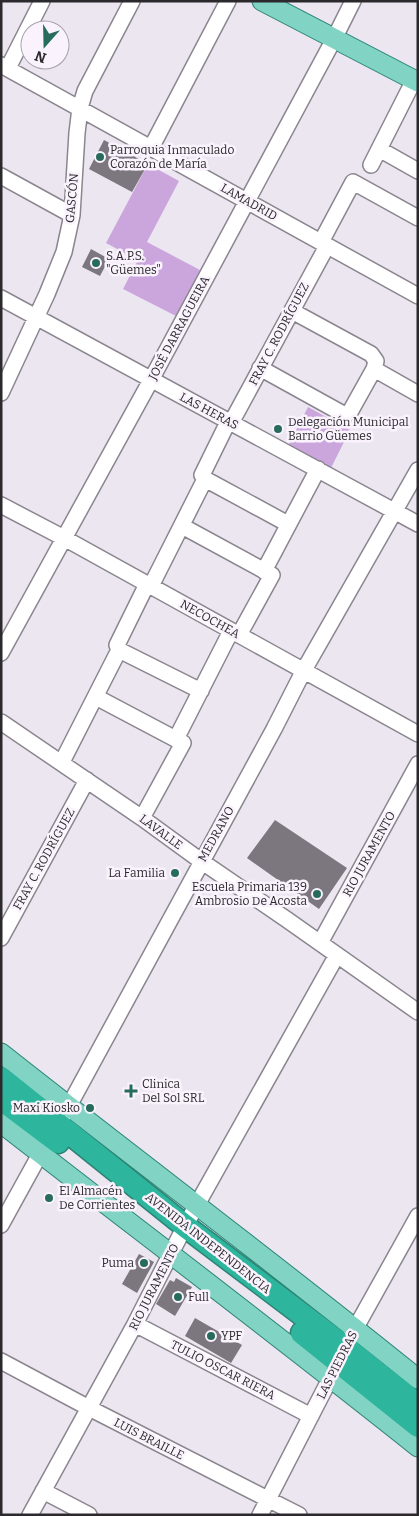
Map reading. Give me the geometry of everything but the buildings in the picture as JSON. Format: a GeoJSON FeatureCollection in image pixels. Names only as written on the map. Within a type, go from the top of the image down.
{"type":"FeatureCollection","features":[{"type":"Feature","properties":{"kind":"highway","name":"AVENIDA INDEPENDENCIA"},"geometry":{"type":"LineString","coordinates":[[1,1078],[54,1130],[179,1240],[418,1405]]}},
{"type":"Feature","properties":{"kind":"highway","name":"AVENIDA INDEPENDENCIA"},"geometry":{"type":"LineString","coordinates":[[1,1099],[54,1130]]}},
{"type":"Feature","properties":{"kind":"highway","name":"AVENIDA INDEPENDENCIA"},"geometry":{"type":"LineString","coordinates":[[342,1354],[418,1426]]}},
{"type":"Feature","properties":{"kind":"main road"},"geometry":{"type":"LineString","coordinates":[[262,1],[337,33]]}},
{"type":"Feature","properties":{"kind":"main road"},"geometry":{"type":"LineString","coordinates":[[290,1],[337,33],[417,77]]}},
{"type":"Feature","properties":{"kind":"main road","name":"AVENIDA INDEPENDENCIA"},"geometry":{"type":"LineString","coordinates":[[1,1053],[54,1130]]}},
{"type":"Feature","properties":{"kind":"main road","name":"AVENIDA INDEPENDENCIA"},"geometry":{"type":"LineString","coordinates":[[1,1123],[54,1130],[197,1204],[342,1354],[418,1447]]}},
{"type":"Feature","properties":{"kind":"main road","name":"AVENIDA INDEPENDENCIA"},"geometry":{"type":"LineString","coordinates":[[179,1240],[257,1319],[342,1354],[418,1379]]}},
{"type":"Feature","properties":{"kind":"street"},"geometry":{"type":"LineString","coordinates":[[4,66],[42,1]]}},
{"type":"Feature","properties":{"kind":"street","name":"GASCÓN"},"geometry":{"type":"LineString","coordinates":[[1,393],[60,265],[69,233],[77,133],[80,108],[85,91],[132,1]]}},
{"type":"Feature","properties":{"kind":"street"},"geometry":{"type":"LineString","coordinates":[[151,148],[228,1]]}},
{"type":"Feature","properties":{"kind":"street","name":"JOSÉ DARRAGUEIRA"},"geometry":{"type":"LineString","coordinates":[[1,653],[151,380],[353,1]]}},
{"type":"Feature","properties":{"kind":"street","name":"LAMADRID"},"geometry":{"type":"LineString","coordinates":[[4,66],[418,296]]}},
{"type":"Feature","properties":{"kind":"street"},"geometry":{"type":"LineString","coordinates":[[371,165],[417,77]]}},
{"type":"Feature","properties":{"kind":"street"},"geometry":{"type":"LineString","coordinates":[[379,149],[418,171]]}},
{"type":"Feature","properties":{"kind":"street"},"geometry":{"type":"LineString","coordinates":[[1,176],[72,214]]}},
{"type":"Feature","properties":{"kind":"street","name":"FRAY C. RODRÍGUEZ"},"geometry":{"type":"LineString","coordinates":[[205,479],[202,475],[292,311],[353,182],[418,218]]}},
{"type":"Feature","properties":{"kind":"street","name":"LAS HERAS"},"geometry":{"type":"LineString","coordinates":[[1,298],[418,524]]}},
{"type":"Feature","properties":{"kind":"street"},"geometry":{"type":"LineString","coordinates":[[260,368],[345,415],[350,412],[374,369],[376,361],[371,354],[292,311]]}},
{"type":"Feature","properties":{"kind":"street"},"geometry":{"type":"LineString","coordinates":[[374,369],[418,394]]}},
{"type":"Feature","properties":{"kind":"street"},"geometry":{"type":"LineString","coordinates":[[264,571],[318,469]]}},
{"type":"Feature","properties":{"kind":"street","name":"MEDRANO"},"geometry":{"type":"LineString","coordinates":[[1,1225],[274,729],[304,670],[418,470]]}},
{"type":"Feature","properties":{"kind":"street"},"geometry":{"type":"LineString","coordinates":[[62,762],[119,650],[117,645],[182,526],[205,479],[288,524]]}},
{"type":"Feature","properties":{"kind":"street","name":"NECOCHEA"},"geometry":{"type":"LineString","coordinates":[[1,505],[418,734]]}},
{"type":"Feature","properties":{"kind":"street"},"geometry":{"type":"LineString","coordinates":[[176,739],[201,691],[272,575],[182,526]]}},
{"type":"Feature","properties":{"kind":"street"},"geometry":{"type":"LineString","coordinates":[[119,650],[201,691]]}},
{"type":"Feature","properties":{"kind":"street"},"geometry":{"type":"LineString","coordinates":[[96,697],[184,743],[142,818]]}},
{"type":"Feature","properties":{"kind":"street","name":"LAVALLE"},"geometry":{"type":"LineString","coordinates":[[1,722],[62,762],[418,1012]]}},
{"type":"Feature","properties":{"kind":"street","name":"RIO JURAMENTO"},"geometry":{"type":"LineString","coordinates":[[320,943],[418,764]]}},
{"type":"Feature","properties":{"kind":"street","name":"FRAY C. RODRÍGUEZ"},"geometry":{"type":"LineString","coordinates":[[1,938],[87,780]]}},
{"type":"Feature","properties":{"kind":"street","name":"RIO JURAMENTO"},"geometry":{"type":"LineString","coordinates":[[30,1515],[135,1324],[197,1204],[337,955]]}},
{"type":"Feature","properties":{"kind":"street","name":"LAS PIEDRAS"},"geometry":{"type":"LineString","coordinates":[[260,1515],[342,1354],[418,1216]]}},
{"type":"Feature","properties":{"kind":"street","name":"TULIO OSCAR RIERA"},"geometry":{"type":"LineString","coordinates":[[135,1324],[311,1416]]}},
{"type":"Feature","properties":{"kind":"street","name":"LUIS BRAILLE"},"geometry":{"type":"LineString","coordinates":[[1,1361],[299,1515]]}},
{"type":"Feature","properties":{"kind":"street"},"geometry":{"type":"LineString","coordinates":[[43,1491],[89,1515]]}},
{"type":"Feature","properties":{"kind":"shaded area"},"geometry":{"type":"Polygon","coordinates":[[[148,164],[179,181],[147,242],[200,270],[176,316],[123,289],[138,260],[106,243],[148,164]]]}},
{"type":"Feature","properties":{"kind":"shaded area"},"geometry":{"type":"Polygon","coordinates":[[[308,407],[350,430],[330,470],[287,448],[308,407]]]}},
{"type":"Feature","properties":{"kind":"place","name":"Parroquia Inmaculado Corazón de María"},"geometry":{"type":"Point","coordinates":[100,157]}},
{"type":"Feature","properties":{"kind":"place","name":"S.A.P.S. \"Güemes\""},"geometry":{"type":"Point","coordinates":[96,263]}},
{"type":"Feature","properties":{"kind":"place","name":"Delegación Municipal Barrio Güemes"},"geometry":{"type":"Point","coordinates":[278,429]}},
{"type":"Feature","properties":{"kind":"place","name":"La Familia"},"geometry":{"type":"Point","coordinates":[175,873]}},
{"type":"Feature","properties":{"kind":"place","name":"Escuela Primaria 139 Ambrosio De Acosta"},"geometry":{"type":"Point","coordinates":[317,894]}},
{"type":"Feature","properties":{"kind":"place","name":"Clinica Del Sol SRL"},"geometry":{"type":"Point","coordinates":[131,1091]}},
{"type":"Feature","properties":{"kind":"place","name":"Maxi Kiosko"},"geometry":{"type":"Point","coordinates":[90,1108]}},
{"type":"Feature","properties":{"kind":"place","name":"El Almacén De Corrientes"},"geometry":{"type":"Point","coordinates":[49,1198]}},
{"type":"Feature","properties":{"kind":"place","name":"Puma"},"geometry":{"type":"Point","coordinates":[144,1263]}},
{"type":"Feature","properties":{"kind":"place","name":"Full"},"geometry":{"type":"Point","coordinates":[178,1297]}},
{"type":"Feature","properties":{"kind":"place","name":"YPF"},"geometry":{"type":"Point","coordinates":[211,1336]}}]}
